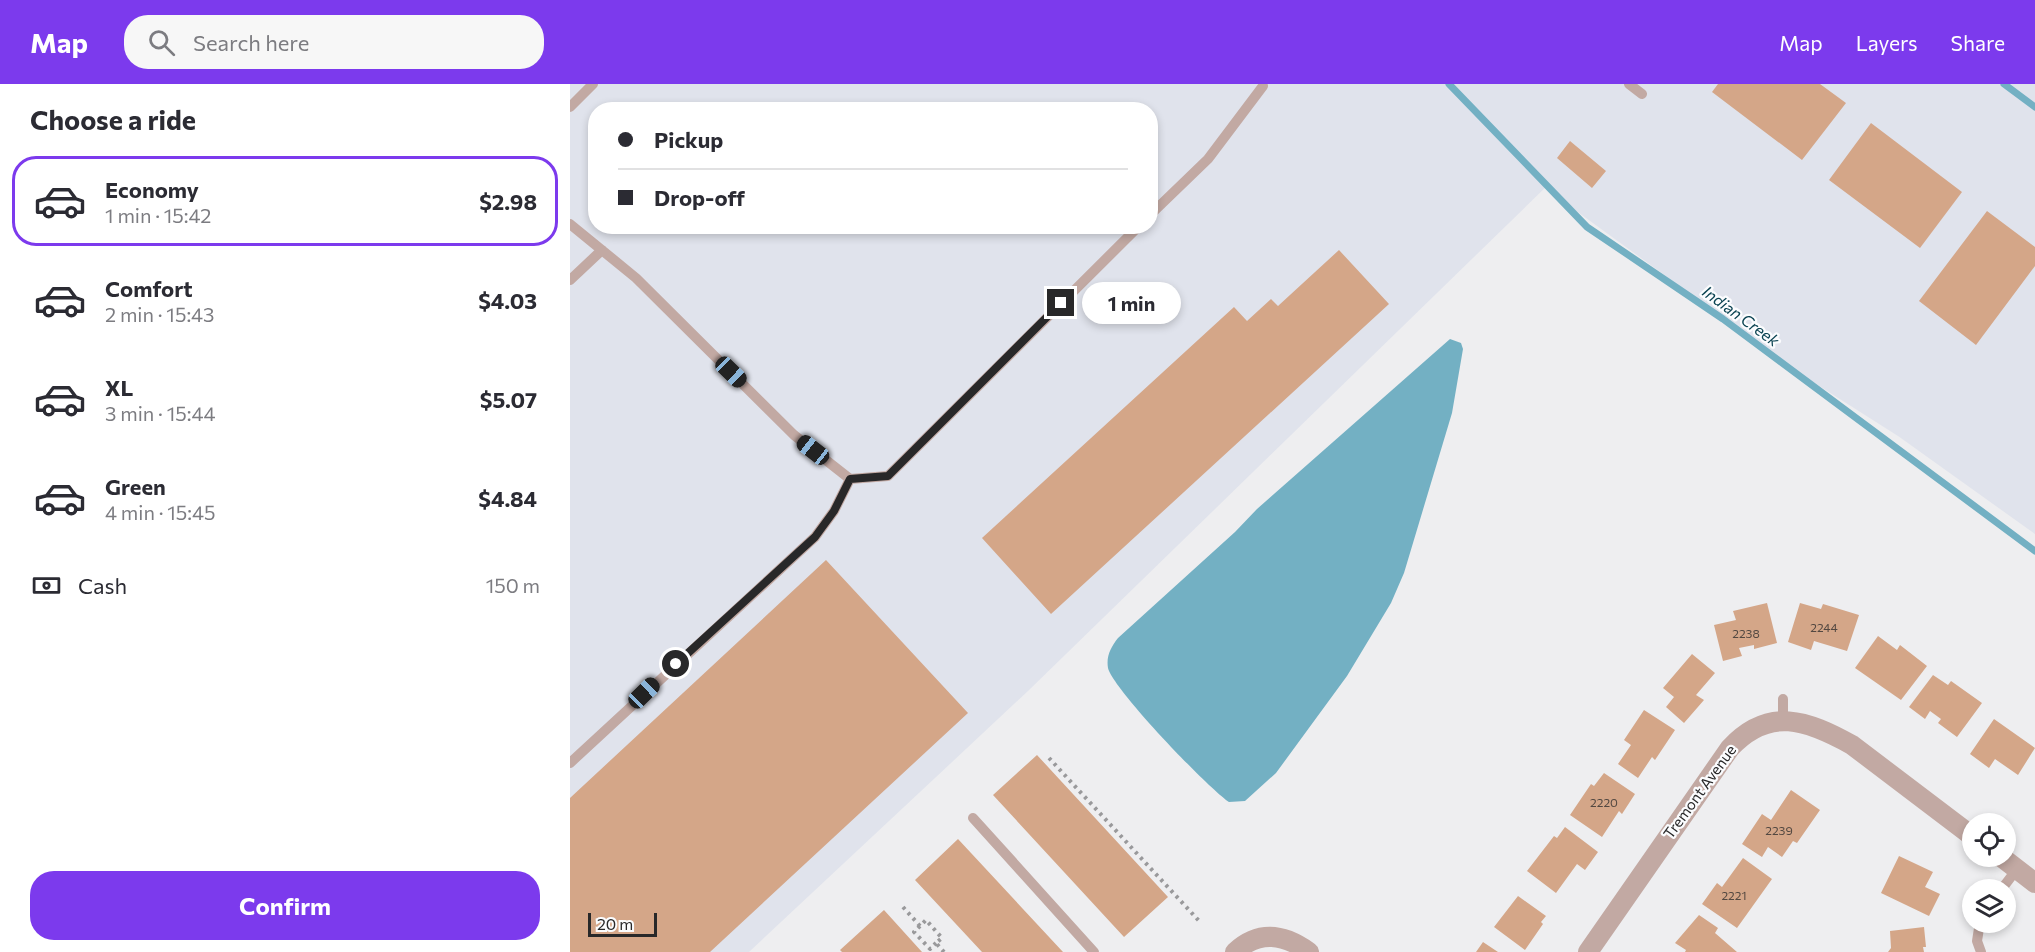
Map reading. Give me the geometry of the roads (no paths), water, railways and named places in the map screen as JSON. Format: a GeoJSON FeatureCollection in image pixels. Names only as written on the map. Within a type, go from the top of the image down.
{"type":"FeatureCollection","features":[{"type":"Feature","properties":{"kind":"street","name":"Tremont Avenue"},"geometry":{"type":"LineString","coordinates":[[1588,952],[1730,748],[1745,732],[1761,724],[1784,720],[1806,723],[1852,745],[1962,828]]}},
{"type":"Feature","properties":{"kind":"street"},"geometry":{"type":"LineString","coordinates":[[2014,867],[2035,882]]}},
{"type":"Feature","properties":{"kind":"street"},"geometry":{"type":"LineString","coordinates":[[1235,952],[1247,942],[1263,937],[1279,936],[1296,943],[1309,952]]}},
{"type":"Feature","properties":{"kind":"lane"},"geometry":{"type":"LineString","coordinates":[[570,107],[593,84]]}},
{"type":"Feature","properties":{"kind":"lane"},"geometry":{"type":"LineString","coordinates":[[1629,84],[1642,94]]}},
{"type":"Feature","properties":{"kind":"lane"},"geometry":{"type":"LineString","coordinates":[[1158,207],[1208,159],[1263,86]]}},
{"type":"Feature","properties":{"kind":"lane"},"geometry":{"type":"LineString","coordinates":[[570,224],[636,278],[794,435],[850,479],[888,476],[1131,234]]}},
{"type":"Feature","properties":{"kind":"lane"},"geometry":{"type":"LineString","coordinates":[[570,279],[602,250]]}},
{"type":"Feature","properties":{"kind":"lane"},"geometry":{"type":"LineString","coordinates":[[570,763],[815,537],[834,511],[850,479]]}},
{"type":"Feature","properties":{"kind":"lane"},"geometry":{"type":"LineString","coordinates":[[1783,699],[1784,720]]}},
{"type":"Feature","properties":{"kind":"lane"},"geometry":{"type":"LineString","coordinates":[[973,818],[1094,952]]}},
{"type":"Feature","properties":{"kind":"lane"},"geometry":{"type":"LineString","coordinates":[[2009,879],[2017,869]]}},
{"type":"Feature","properties":{"kind":"lane"},"geometry":{"type":"LineString","coordinates":[[1978,933],[1977,941],[1981,952]]}},
{"type":"Feature","properties":{"kind":"water"},"geometry":{"type":"Polygon","coordinates":[[[1450,339],[1461,343],[1463,349],[1452,413],[1404,573],[1391,603],[1347,676],[1276,773],[1245,801],[1229,802],[1183,759],[1126,696],[1108,668],[1111,648],[1118,638],[1235,532],[1257,509],[1450,339]]]}},
{"type":"Feature","properties":{"kind":"waterway","name":"Indian Creek"},"geometry":{"type":"LineString","coordinates":[[1449,84],[1587,227],[1723,319],[2035,551]]}},
{"type":"Feature","properties":{"kind":"waterway"},"geometry":{"type":"LineString","coordinates":[[2004,84],[2035,107]]}}]}
